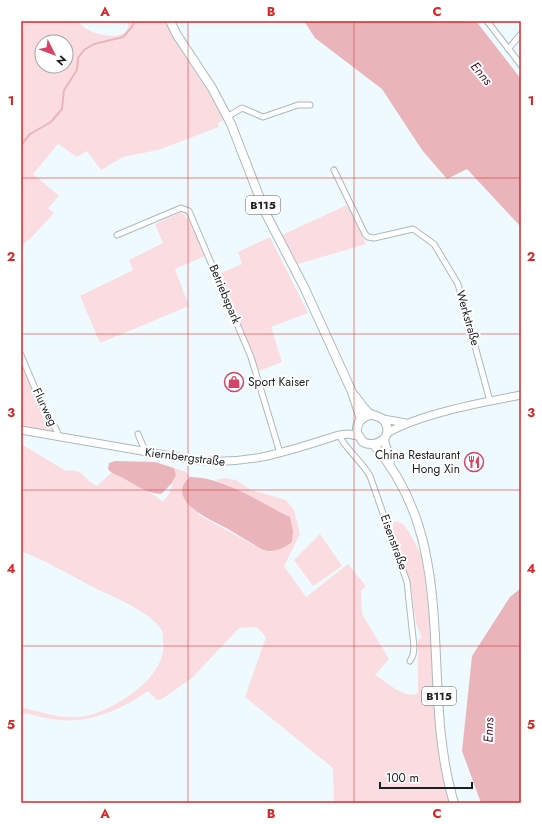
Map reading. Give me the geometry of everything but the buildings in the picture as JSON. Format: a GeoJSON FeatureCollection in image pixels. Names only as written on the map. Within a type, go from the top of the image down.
{"type":"FeatureCollection","features":[{"type":"Feature","properties":{"kind":"main road","name":"B115"},"geometry":{"type":"LineString","coordinates":[[170,21],[177,35],[212,88],[227,117],[266,214],[304,287],[352,392],[359,422],[358,436],[363,442],[374,445],[390,464],[412,508],[428,564],[434,607],[440,737],[448,782],[454,803]]}},
{"type":"Feature","properties":{"kind":"main road","name":"B115"},"geometry":{"type":"LineString","coordinates":[[352,392],[370,414],[377,415],[383,419],[387,426],[385,436],[390,464]]}},
{"type":"Feature","properties":{"kind":"main road"},"geometry":{"type":"LineString","coordinates":[[359,422],[370,414]]}},
{"type":"Feature","properties":{"kind":"main road"},"geometry":{"type":"LineString","coordinates":[[374,445],[385,436]]}},
{"type":"Feature","properties":{"kind":"street"},"geometry":{"type":"LineString","coordinates":[[487,21],[521,65]]}},
{"type":"Feature","properties":{"kind":"street"},"geometry":{"type":"LineString","coordinates":[[508,48],[521,34]]}},
{"type":"Feature","properties":{"kind":"street"},"geometry":{"type":"LineString","coordinates":[[227,117],[242,108],[263,117],[298,105],[310,105]]}},
{"type":"Feature","properties":{"kind":"street","name":"Werkstraße"},"geometry":{"type":"LineString","coordinates":[[334,170],[368,238],[413,229],[434,244],[461,293],[490,401]]}},
{"type":"Feature","properties":{"kind":"street","name":"Betriebspark"},"geometry":{"type":"LineString","coordinates":[[117,235],[181,208],[189,211],[251,357],[280,453]]}},
{"type":"Feature","properties":{"kind":"street","name":"Flurweg"},"geometry":{"type":"LineString","coordinates":[[21,356],[42,405],[57,431],[58,437]]}},
{"type":"Feature","properties":{"kind":"street"},"geometry":{"type":"LineString","coordinates":[[385,436],[406,423],[490,401],[521,395]]}},
{"type":"Feature","properties":{"kind":"street"},"geometry":{"type":"LineString","coordinates":[[383,419],[406,423]]}},
{"type":"Feature","properties":{"kind":"street"},"geometry":{"type":"LineString","coordinates":[[348,434],[359,422]]}},
{"type":"Feature","properties":{"kind":"street","name":"Kiernbergstraße"},"geometry":{"type":"LineString","coordinates":[[21,430],[143,452],[215,462],[239,462],[280,453],[339,435],[348,434],[358,436]]}},
{"type":"Feature","properties":{"kind":"street"},"geometry":{"type":"LineString","coordinates":[[138,434],[143,446],[143,452]]}},
{"type":"Feature","properties":{"kind":"street","name":"Eisenstraße"},"geometry":{"type":"LineString","coordinates":[[339,435],[344,446],[364,465],[370,476],[403,567],[410,597],[414,640],[414,655],[410,661]]}},
{"type":"Feature","properties":{"kind":"shaded area"},"geometry":{"type":"Polygon","coordinates":[[[21,21],[78,21],[82,26],[98,34],[116,36],[123,34],[128,29],[128,21],[167,21],[179,46],[225,119],[218,123],[219,127],[158,150],[123,157],[101,170],[87,151],[77,157],[58,144],[33,174],[59,196],[48,208],[54,213],[30,239],[21,245],[21,21]]]}},
{"type":"Feature","properties":{"kind":"shaded area"},"geometry":{"type":"Polygon","coordinates":[[[347,205],[366,244],[298,264],[282,235],[347,205]]]}},
{"type":"Feature","properties":{"kind":"shaded area"},"geometry":{"type":"Polygon","coordinates":[[[181,212],[190,221],[205,256],[175,269],[189,306],[100,343],[80,296],[133,270],[129,260],[163,243],[155,224],[181,212]]]}},
{"type":"Feature","properties":{"kind":"shaded area"},"geometry":{"type":"Polygon","coordinates":[[[270,237],[308,313],[271,327],[282,362],[259,371],[219,274],[242,264],[238,252],[270,237]]]}},
{"type":"Feature","properties":{"kind":"shaded area"},"geometry":{"type":"Polygon","coordinates":[[[21,359],[39,404],[53,428],[54,431],[51,433],[21,428],[21,359]]]}},
{"type":"Feature","properties":{"kind":"shaded area"},"geometry":{"type":"Polygon","coordinates":[[[21,444],[66,471],[72,470],[80,473],[97,486],[111,473],[138,486],[163,502],[169,494],[176,475],[174,468],[186,472],[190,477],[186,480],[199,515],[263,550],[272,552],[290,517],[230,486],[215,480],[224,478],[236,480],[251,490],[286,500],[294,510],[300,534],[284,566],[306,597],[348,564],[366,586],[361,591],[362,614],[389,659],[375,675],[390,686],[407,694],[413,695],[418,693],[418,640],[422,637],[416,624],[411,585],[393,530],[393,523],[396,521],[403,524],[422,556],[431,630],[435,721],[439,760],[450,803],[334,803],[333,768],[245,697],[266,637],[257,627],[239,628],[192,678],[162,699],[157,700],[148,691],[126,705],[102,715],[77,720],[51,719],[21,713],[21,708],[59,716],[82,717],[102,711],[114,705],[140,688],[150,677],[158,665],[163,653],[163,633],[155,622],[138,609],[21,551],[21,444]]]}},
{"type":"Feature","properties":{"kind":"shaded area"},"geometry":{"type":"Polygon","coordinates":[[[320,534],[342,566],[313,586],[294,560],[320,534]]]}},
{"type":"Feature","properties":{"kind":"water","name":"Enns"},"geometry":{"type":"Polygon","coordinates":[[[304,21],[476,21],[521,79],[521,227],[467,169],[447,179],[422,150],[382,89],[315,38],[304,21]]]}},
{"type":"Feature","properties":{"kind":"water"},"geometry":{"type":"Polygon","coordinates":[[[115,461],[155,462],[174,468],[176,475],[172,483],[161,494],[150,492],[111,472],[108,469],[109,463],[115,461]]]}},
{"type":"Feature","properties":{"kind":"water"},"geometry":{"type":"Polygon","coordinates":[[[190,477],[216,481],[241,491],[290,517],[293,531],[292,542],[278,550],[263,550],[202,515],[193,509],[182,494],[183,486],[190,477]]]}},
{"type":"Feature","properties":{"kind":"water","name":"Enns"},"geometry":{"type":"Polygon","coordinates":[[[521,588],[521,803],[481,803],[462,751],[472,656],[510,597],[521,588]]]}},
{"type":"Feature","properties":{"kind":"waterway"},"geometry":{"type":"LineString","coordinates":[[21,145],[30,134],[51,122],[62,109],[64,90],[77,70],[78,58],[84,50],[94,44],[123,37],[135,21]]}},
{"type":"Feature","properties":{"kind":"place","name":"Sport Kaiser"},"geometry":{"type":"Point","coordinates":[234,382]}},
{"type":"Feature","properties":{"kind":"place","name":"China Restaurant Hong Xin"},"geometry":{"type":"Point","coordinates":[474,462]}}]}
